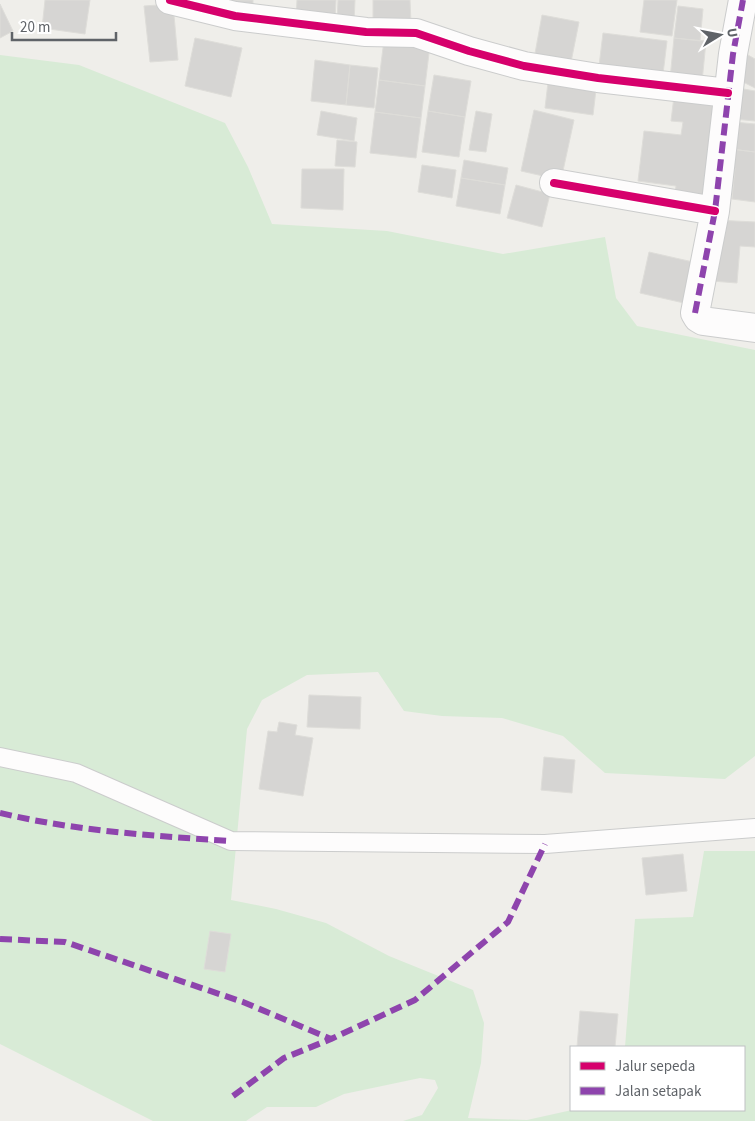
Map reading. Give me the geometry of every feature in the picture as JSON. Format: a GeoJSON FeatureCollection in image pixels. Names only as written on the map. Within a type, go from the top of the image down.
{"type":"FeatureCollection","features":[{"type":"Feature","properties":{"kind":"street"},"geometry":{"type":"LineString","coordinates":[[170,0],[236,16],[366,32],[416,33],[469,51],[524,66],[598,78],[728,93]]}},
{"type":"Feature","properties":{"kind":"street"},"geometry":{"type":"LineString","coordinates":[[743,0],[733,54],[715,211],[695,313],[703,321],[755,328]]}},
{"type":"Feature","properties":{"kind":"street"},"geometry":{"type":"LineString","coordinates":[[554,183],[715,211]]}},
{"type":"Feature","properties":{"kind":"lane"},"geometry":{"type":"LineString","coordinates":[[0,757],[76,773],[231,842],[545,844],[755,828]]}},
{"type":"Feature","properties":{"kind":"green space"},"geometry":{"type":"Polygon","coordinates":[[[0,55],[79,65],[225,123],[248,167],[272,224],[387,231],[503,254],[605,237],[616,298],[637,326],[755,350],[755,756],[725,779],[605,773],[563,736],[502,718],[442,716],[404,711],[378,672],[307,675],[262,700],[247,729],[231,900],[276,909],[326,923],[389,956],[473,990],[484,1023],[481,1063],[468,1118],[527,1120],[570,1110],[745,1111],[745,1046],[625,1046],[635,919],[693,917],[704,851],[755,851],[755,1121],[403,1121],[422,1115],[438,1088],[435,1080],[420,1078],[344,1094],[316,1107],[267,1107],[246,1121],[153,1121],[0,1044],[0,55]]]}},
{"type":"Feature","properties":{"kind":"building"},"geometry":{"type":"Polygon","coordinates":[[[45,0],[90,0],[85,34],[42,28],[45,0]]]}},
{"type":"Feature","properties":{"kind":"building"},"geometry":{"type":"Polygon","coordinates":[[[230,0],[253,0],[253,10],[230,11],[230,0]]]}},
{"type":"Feature","properties":{"kind":"building"},"geometry":{"type":"Polygon","coordinates":[[[297,0],[336,0],[335,19],[296,17],[297,0]]]}},
{"type":"Feature","properties":{"kind":"building"},"geometry":{"type":"Polygon","coordinates":[[[338,0],[355,0],[354,23],[337,22],[338,0]]]}},
{"type":"Feature","properties":{"kind":"building"},"geometry":{"type":"Polygon","coordinates":[[[373,0],[410,0],[411,23],[373,24],[373,0]]]}},
{"type":"Feature","properties":{"kind":"building"},"geometry":{"type":"Polygon","coordinates":[[[644,0],[677,0],[672,36],[640,32],[644,0]]]}},
{"type":"Feature","properties":{"kind":"building"},"geometry":{"type":"Polygon","coordinates":[[[0,4],[13,31],[0,38],[0,4]]]}},
{"type":"Feature","properties":{"kind":"building"},"geometry":{"type":"Polygon","coordinates":[[[173,4],[178,60],[150,62],[144,6],[173,4]]]}},
{"type":"Feature","properties":{"kind":"building"},"geometry":{"type":"Polygon","coordinates":[[[678,6],[703,9],[700,41],[674,38],[678,6]]]}},
{"type":"Feature","properties":{"kind":"building"},"geometry":{"type":"Polygon","coordinates":[[[542,15],[579,22],[570,67],[534,59],[542,15]]]}},
{"type":"Feature","properties":{"kind":"building"},"geometry":{"type":"Polygon","coordinates":[[[603,33],[667,41],[663,74],[599,66],[603,33]]]}},
{"type":"Feature","properties":{"kind":"building"},"geometry":{"type":"Polygon","coordinates":[[[195,38],[242,48],[231,97],[185,86],[195,38]]]}},
{"type":"Feature","properties":{"kind":"building"},"geometry":{"type":"Polygon","coordinates":[[[674,38],[706,41],[702,82],[670,79],[674,38]]]}},
{"type":"Feature","properties":{"kind":"building"},"geometry":{"type":"Polygon","coordinates":[[[384,40],[430,45],[425,86],[379,80],[384,40]]]}},
{"type":"Feature","properties":{"kind":"building"},"geometry":{"type":"Polygon","coordinates":[[[748,55],[755,59],[755,88],[737,79],[748,55]]]}},
{"type":"Feature","properties":{"kind":"building"},"geometry":{"type":"Polygon","coordinates":[[[315,60],[350,65],[346,105],[311,101],[315,60]]]}},
{"type":"Feature","properties":{"kind":"building"},"geometry":{"type":"Polygon","coordinates":[[[350,65],[378,68],[374,108],[346,105],[350,65]]]}},
{"type":"Feature","properties":{"kind":"building"},"geometry":{"type":"Polygon","coordinates":[[[549,74],[597,81],[593,115],[545,108],[549,74]]]}},
{"type":"Feature","properties":{"kind":"building"},"geometry":{"type":"Polygon","coordinates":[[[434,75],[471,81],[465,117],[428,111],[434,75]]]}},
{"type":"Feature","properties":{"kind":"building"},"geometry":{"type":"Polygon","coordinates":[[[379,80],[425,86],[421,118],[375,112],[379,80]]]}},
{"type":"Feature","properties":{"kind":"building"},"geometry":{"type":"Polygon","coordinates":[[[675,88],[723,94],[712,197],[675,193],[676,186],[638,181],[644,131],[681,135],[683,122],[671,121],[675,88]]]}},
{"type":"Feature","properties":{"kind":"building"},"geometry":{"type":"Polygon","coordinates":[[[738,88],[755,91],[755,121],[734,119],[738,88]]]}},
{"type":"Feature","properties":{"kind":"building"},"geometry":{"type":"Polygon","coordinates":[[[534,110],[574,120],[561,180],[521,171],[534,110]]]}},
{"type":"Feature","properties":{"kind":"building"},"geometry":{"type":"Polygon","coordinates":[[[321,111],[357,118],[354,141],[317,135],[321,111]]]}},
{"type":"Feature","properties":{"kind":"building"},"geometry":{"type":"Polygon","coordinates":[[[428,111],[465,117],[459,157],[422,152],[428,111]]]}},
{"type":"Feature","properties":{"kind":"building"},"geometry":{"type":"Polygon","coordinates":[[[476,111],[492,114],[486,152],[469,150],[476,111]]]}},
{"type":"Feature","properties":{"kind":"building"},"geometry":{"type":"Polygon","coordinates":[[[375,112],[421,118],[416,158],[370,153],[375,112]]]}},
{"type":"Feature","properties":{"kind":"building"},"geometry":{"type":"Polygon","coordinates":[[[734,122],[755,124],[755,152],[731,149],[734,122]]]}},
{"type":"Feature","properties":{"kind":"building"},"geometry":{"type":"Polygon","coordinates":[[[337,140],[357,142],[355,167],[335,166],[337,140]]]}},
{"type":"Feature","properties":{"kind":"building"},"geometry":{"type":"Polygon","coordinates":[[[731,149],[755,152],[755,202],[732,199],[735,168],[729,168],[731,149]]]}},
{"type":"Feature","properties":{"kind":"building"},"geometry":{"type":"Polygon","coordinates":[[[464,160],[508,168],[505,185],[461,178],[464,160]]]}},
{"type":"Feature","properties":{"kind":"building"},"geometry":{"type":"Polygon","coordinates":[[[422,165],[456,170],[452,198],[418,192],[422,165]]]}},
{"type":"Feature","properties":{"kind":"building"},"geometry":{"type":"Polygon","coordinates":[[[302,169],[344,169],[343,210],[301,208],[302,169]]]}},
{"type":"Feature","properties":{"kind":"building"},"geometry":{"type":"Polygon","coordinates":[[[461,178],[505,185],[500,214],[456,206],[461,178]]]}},
{"type":"Feature","properties":{"kind":"building"},"geometry":{"type":"Polygon","coordinates":[[[516,185],[550,194],[542,227],[507,218],[516,185]]]}},
{"type":"Feature","properties":{"kind":"building"},"geometry":{"type":"Polygon","coordinates":[[[716,220],[755,222],[755,247],[740,246],[737,283],[712,281],[716,220]]]}},
{"type":"Feature","properties":{"kind":"building"},"geometry":{"type":"Polygon","coordinates":[[[649,252],[693,262],[684,303],[640,293],[649,252]]]}},
{"type":"Feature","properties":{"kind":"building"},"geometry":{"type":"Polygon","coordinates":[[[309,695],[361,697],[360,729],[307,727],[309,695]]]}},
{"type":"Feature","properties":{"kind":"building"},"geometry":{"type":"Polygon","coordinates":[[[279,722],[297,725],[295,735],[313,738],[303,796],[259,789],[268,731],[277,732],[279,722]]]}},
{"type":"Feature","properties":{"kind":"building"},"geometry":{"type":"Polygon","coordinates":[[[544,757],[575,760],[572,793],[541,790],[544,757]]]}},
{"type":"Feature","properties":{"kind":"building"},"geometry":{"type":"Polygon","coordinates":[[[683,854],[687,891],[646,895],[642,858],[683,854]]]}},
{"type":"Feature","properties":{"kind":"building"},"geometry":{"type":"Polygon","coordinates":[[[210,931],[231,934],[225,972],[204,969],[210,931]]]}},
{"type":"Feature","properties":{"kind":"building"},"geometry":{"type":"Polygon","coordinates":[[[580,1011],[618,1014],[615,1046],[577,1046],[580,1011]]]}},
{"type":"Feature","properties":{"kind":"marked path"},"geometry":{"type":"LineString","coordinates":[[695,313],[715,211],[733,54],[743,0]]}},
{"type":"Feature","properties":{"kind":"marked path"},"geometry":{"type":"LineString","coordinates":[[0,813],[86,828],[144,835],[231,841]]}},
{"type":"Feature","properties":{"kind":"marked path"},"geometry":{"type":"LineString","coordinates":[[233,1096],[284,1058],[331,1039],[415,1000],[508,922],[545,844]]}},
{"type":"Feature","properties":{"kind":"marked path"},"geometry":{"type":"LineString","coordinates":[[0,939],[65,942],[243,1002],[331,1039]]}},
{"type":"Feature","properties":{"kind":"cycle path"},"geometry":{"type":"LineString","coordinates":[[170,0],[235,16],[366,32],[416,33],[469,51],[524,66],[598,78],[728,93]]}},
{"type":"Feature","properties":{"kind":"cycle path"},"geometry":{"type":"LineString","coordinates":[[554,183],[715,211]]}}]}
